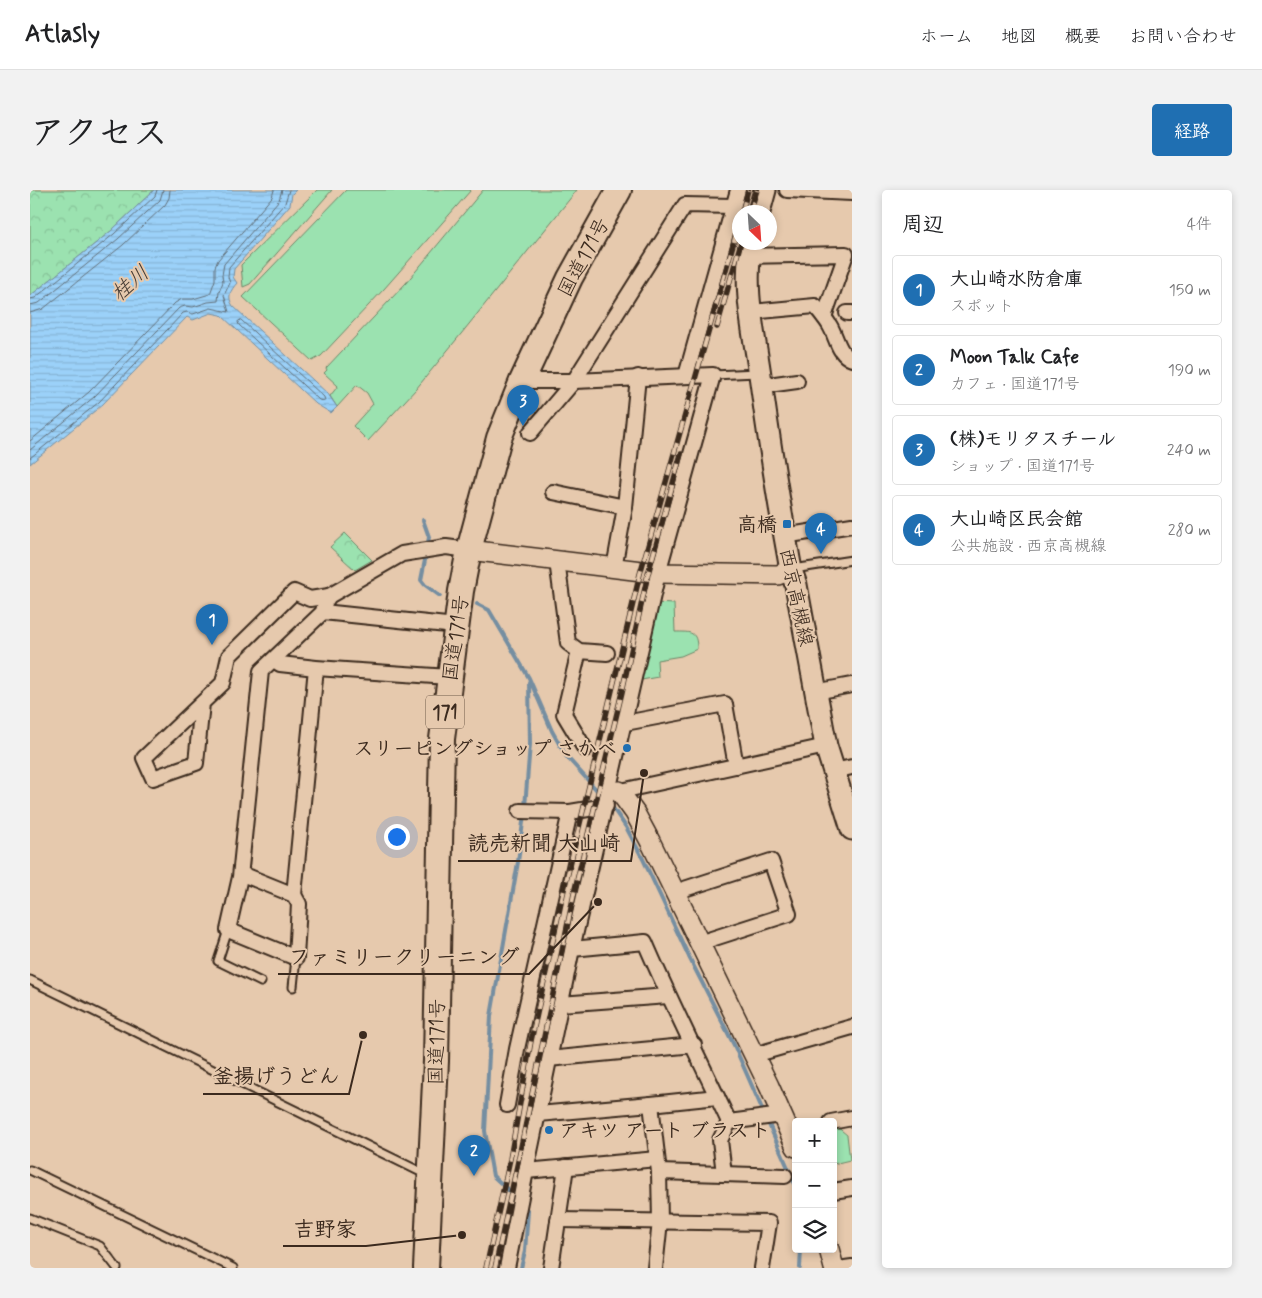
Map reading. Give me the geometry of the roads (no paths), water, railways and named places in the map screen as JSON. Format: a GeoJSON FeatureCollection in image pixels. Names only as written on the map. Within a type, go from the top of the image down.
{"type":"FeatureCollection","features":[{"type":"Feature","properties":{"kind":"highway","name":"国道171号"},"geometry":{"type":"LineString","coordinates":[[426,1268],[432,1177],[436,1061],[442,740],[456,626],[458,549],[522,381],[570,278],[619,190]]}},
{"type":"Feature","properties":{"kind":"main road"},"geometry":{"type":"LineString","coordinates":[[761,205],[764,190]]}},
{"type":"Feature","properties":{"kind":"main road","name":"西京高槻線"},"geometry":{"type":"LineString","coordinates":[[751,250],[749,285],[751,312],[769,447],[784,536],[790,570],[796,585],[826,746],[843,769],[852,829]]}},
{"type":"Feature","properties":{"kind":"street"},"geometry":{"type":"LineString","coordinates":[[733,205],[738,190]]}},
{"type":"Feature","properties":{"kind":"street"},"geometry":{"type":"LineString","coordinates":[[787,190],[852,193]]}},
{"type":"Feature","properties":{"kind":"street"},"geometry":{"type":"LineString","coordinates":[[530,433],[574,381],[685,205],[732,206]]}},
{"type":"Feature","properties":{"kind":"street"},"geometry":{"type":"LineString","coordinates":[[686,376],[732,210]]}},
{"type":"Feature","properties":{"kind":"street"},"geometry":{"type":"LineString","coordinates":[[751,250],[846,254],[824,317]]}},
{"type":"Feature","properties":{"kind":"street"},"geometry":{"type":"LineString","coordinates":[[751,312],[815,306],[832,330],[839,349],[846,357],[852,359]]}},
{"type":"Feature","properties":{"kind":"street"},"geometry":{"type":"LineString","coordinates":[[508,1268],[548,1059],[572,949],[611,797],[658,573],[712,375],[574,381],[522,381]]}},
{"type":"Feature","properties":{"kind":"street"},"geometry":{"type":"LineString","coordinates":[[614,568],[625,507],[638,377]]}},
{"type":"Feature","properties":{"kind":"street"},"geometry":{"type":"LineString","coordinates":[[760,379],[797,381]]}},
{"type":"Feature","properties":{"kind":"street"},"geometry":{"type":"LineString","coordinates":[[553,492],[625,507]]}},
{"type":"Feature","properties":{"kind":"street"},"geometry":{"type":"LineString","coordinates":[[784,536],[852,525]]}},
{"type":"Feature","properties":{"kind":"street"},"geometry":{"type":"LineString","coordinates":[[202,703],[196,763],[152,778],[144,758],[223,683],[229,656],[294,592],[310,599],[329,596],[402,554],[458,549],[658,573],[778,575],[790,570]]}},
{"type":"Feature","properties":{"kind":"street"},"geometry":{"type":"LineString","coordinates":[[557,561],[568,643],[579,651],[607,653]]}},
{"type":"Feature","properties":{"kind":"street"},"geometry":{"type":"LineString","coordinates":[[316,668],[294,895],[299,904],[296,958],[228,930],[240,877],[261,671],[323,612],[325,602],[329,596]]}},
{"type":"Feature","properties":{"kind":"street"},"geometry":{"type":"LineString","coordinates":[[323,612],[456,626]]}},
{"type":"Feature","properties":{"kind":"street"},"geometry":{"type":"LineString","coordinates":[[579,651],[564,714],[585,749]]}},
{"type":"Feature","properties":{"kind":"street"},"geometry":{"type":"LineString","coordinates":[[274,660],[280,664],[316,668],[449,676]]}},
{"type":"Feature","properties":{"kind":"street"},"geometry":{"type":"LineString","coordinates":[[815,692],[852,685]]}},
{"type":"Feature","properties":{"kind":"street"},"geometry":{"type":"LineString","coordinates":[[625,723],[725,704],[736,766]]}},
{"type":"Feature","properties":{"kind":"street"},"geometry":{"type":"LineString","coordinates":[[520,811],[570,812],[611,797],[826,746]]}},
{"type":"Feature","properties":{"kind":"street"},"geometry":{"type":"LineString","coordinates":[[611,797],[636,813],[754,1055],[780,1121],[792,1140]]}},
{"type":"Feature","properties":{"kind":"street"},"geometry":{"type":"LineString","coordinates":[[508,1104],[517,1049],[570,812]]}},
{"type":"Feature","properties":{"kind":"street"},"geometry":{"type":"LineString","coordinates":[[675,892],[771,861],[789,914],[699,943]]}},
{"type":"Feature","properties":{"kind":"street"},"geometry":{"type":"LineString","coordinates":[[240,877],[247,876],[294,895]]}},
{"type":"Feature","properties":{"kind":"street"},"geometry":{"type":"LineString","coordinates":[[572,949],[645,942],[668,996],[694,1045],[729,1122]]}},
{"type":"Feature","properties":{"kind":"street"},"geometry":{"type":"LineString","coordinates":[[560,1004],[668,996]]}},
{"type":"Feature","properties":{"kind":"street"},"geometry":{"type":"LineString","coordinates":[[754,1055],[852,1027]]}},
{"type":"Feature","properties":{"kind":"street"},"geometry":{"type":"LineString","coordinates":[[548,1059],[694,1045]]}},
{"type":"Feature","properties":{"kind":"street"},"geometry":{"type":"LineString","coordinates":[[538,1114],[717,1097]]}},
{"type":"Feature","properties":{"kind":"street"},"geometry":{"type":"LineString","coordinates":[[651,1104],[658,1165],[660,1221],[655,1268]]}},
{"type":"Feature","properties":{"kind":"street"},"geometry":{"type":"LineString","coordinates":[[837,1121],[852,1118]]}},
{"type":"Feature","properties":{"kind":"street"},"geometry":{"type":"LineString","coordinates":[[729,1122],[780,1121]]}},
{"type":"Feature","properties":{"kind":"street"},"geometry":{"type":"LineString","coordinates":[[724,1174],[720,1140],[729,1122]]}},
{"type":"Feature","properties":{"kind":"street"},"geometry":{"type":"LineString","coordinates":[[526,1171],[566,1167],[658,1165],[724,1174],[785,1176]]}},
{"type":"Feature","properties":{"kind":"street"},"geometry":{"type":"LineString","coordinates":[[551,1268],[566,1167]]}},
{"type":"Feature","properties":{"kind":"street"},"geometry":{"type":"LineString","coordinates":[[837,1190],[852,1188]]}},
{"type":"Feature","properties":{"kind":"street"},"geometry":{"type":"LineString","coordinates":[[558,1220],[769,1223],[762,1268]]}},
{"type":"Feature","properties":{"kind":"street"},"geometry":{"type":"LineString","coordinates":[[830,1253],[834,1268]]}},
{"type":"Feature","properties":{"kind":"street"},"geometry":{"type":"LineString","coordinates":[[845,1268],[852,1267]]}},
{"type":"Feature","properties":{"kind":"lane"},"geometry":{"type":"LineString","coordinates":[[712,375],[760,379]]}},
{"type":"Feature","properties":{"kind":"lane"},"geometry":{"type":"LineString","coordinates":[[790,570],[799,567],[852,560]]}},
{"type":"Feature","properties":{"kind":"lane"},"geometry":{"type":"LineString","coordinates":[[228,930],[218,961],[261,982]]}},
{"type":"Feature","properties":{"kind":"lane"},"geometry":{"type":"LineString","coordinates":[[293,987],[296,958]]}},
{"type":"Feature","properties":{"kind":"lane"},"geometry":{"type":"LineString","coordinates":[[30,980],[432,1177]]}},
{"type":"Feature","properties":{"kind":"lane"},"geometry":{"type":"LineString","coordinates":[[30,1170],[233,1268]]}},
{"type":"Feature","properties":{"kind":"lane"},"geometry":{"type":"LineString","coordinates":[[30,1218],[100,1246],[117,1268]]}},
{"type":"Feature","properties":{"kind":"water","name":"桂川"},"geometry":{"type":"Polygon","coordinates":[[[154,190],[296,190],[292,194],[290,205],[234,269],[233,277],[237,283],[231,291],[230,300],[233,306],[328,394],[337,407],[331,413],[316,404],[221,315],[211,313],[193,320],[187,317],[102,405],[30,464],[30,296],[111,231],[154,190]]]}},
{"type":"Feature","properties":{"kind":"waterway"},"geometry":{"type":"LineString","coordinates":[[423,520],[429,537],[427,548]]}},
{"type":"Feature","properties":{"kind":"waterway"},"geometry":{"type":"LineString","coordinates":[[426,555],[421,580],[440,596]]}},
{"type":"Feature","properties":{"kind":"waterway"},"geometry":{"type":"LineString","coordinates":[[477,604],[489,610],[529,678],[552,731],[566,756],[603,797]]}},
{"type":"Feature","properties":{"kind":"waterway"},"geometry":{"type":"LineString","coordinates":[[525,807],[530,744],[529,682]]}},
{"type":"Feature","properties":{"kind":"waterway"},"geometry":{"type":"LineString","coordinates":[[610,804],[626,827],[643,859],[689,957],[734,1045],[792,1177]]}},
{"type":"Feature","properties":{"kind":"waterway"},"geometry":{"type":"LineString","coordinates":[[517,1198],[493,1176],[485,1131],[491,1016],[518,862],[524,814]]}},
{"type":"Feature","properties":{"kind":"waterway"},"geometry":{"type":"LineString","coordinates":[[521,1268],[525,1251],[528,1211],[523,1205]]}},
{"type":"Feature","properties":{"kind":"waterway"},"geometry":{"type":"LineString","coordinates":[[800,1268],[801,1253]]}},
{"type":"Feature","properties":{"kind":"railway"},"geometry":{"type":"LineString","coordinates":[[744,205],[748,190]]}},
{"type":"Feature","properties":{"kind":"railway"},"geometry":{"type":"LineString","coordinates":[[752,205],[757,190]]}},
{"type":"Feature","properties":{"kind":"railway"},"geometry":{"type":"LineString","coordinates":[[486,1268],[510,1159],[531,1041],[563,894],[640,574],[732,248]]}},
{"type":"Feature","properties":{"kind":"railway"},"geometry":{"type":"LineString","coordinates":[[717,327],[739,250]]}},
{"type":"Feature","properties":{"kind":"railway"},"geometry":{"type":"LineString","coordinates":[[495,1268],[575,889],[648,574],[681,454]]}},
{"type":"Feature","properties":{"kind":"place","name":"(株)モリタスチール"},"geometry":{"type":"Point","coordinates":[523,426]}},
{"type":"Feature","properties":{"kind":"place","name":"高橋"},"geometry":{"type":"Point","coordinates":[787,524]}},
{"type":"Feature","properties":{"kind":"place","name":"大山崎区民会館"},"geometry":{"type":"Point","coordinates":[821,554]}},
{"type":"Feature","properties":{"kind":"place","name":"大山崎水防倉庫"},"geometry":{"type":"Point","coordinates":[212,645]}},
{"type":"Feature","properties":{"kind":"place","name":"スリーピングショップ さかべ"},"geometry":{"type":"Point","coordinates":[627,748]}},
{"type":"Feature","properties":{"kind":"place","name":"読売新聞 大山崎"},"geometry":{"type":"Point","coordinates":[644,773]}},
{"type":"Feature","properties":{"kind":"place","name":"ファミリークリーニング"},"geometry":{"type":"Point","coordinates":[598,902]}},
{"type":"Feature","properties":{"kind":"place","name":"釜揚げうどん"},"geometry":{"type":"Point","coordinates":[363,1035]}},
{"type":"Feature","properties":{"kind":"place","name":"アキツ アート ブラスト"},"geometry":{"type":"Point","coordinates":[549,1130]}},
{"type":"Feature","properties":{"kind":"place","name":"Moon Talk Cafe"},"geometry":{"type":"Point","coordinates":[474,1176]}},
{"type":"Feature","properties":{"kind":"place","name":"吉野家"},"geometry":{"type":"Point","coordinates":[462,1235]}}]}
